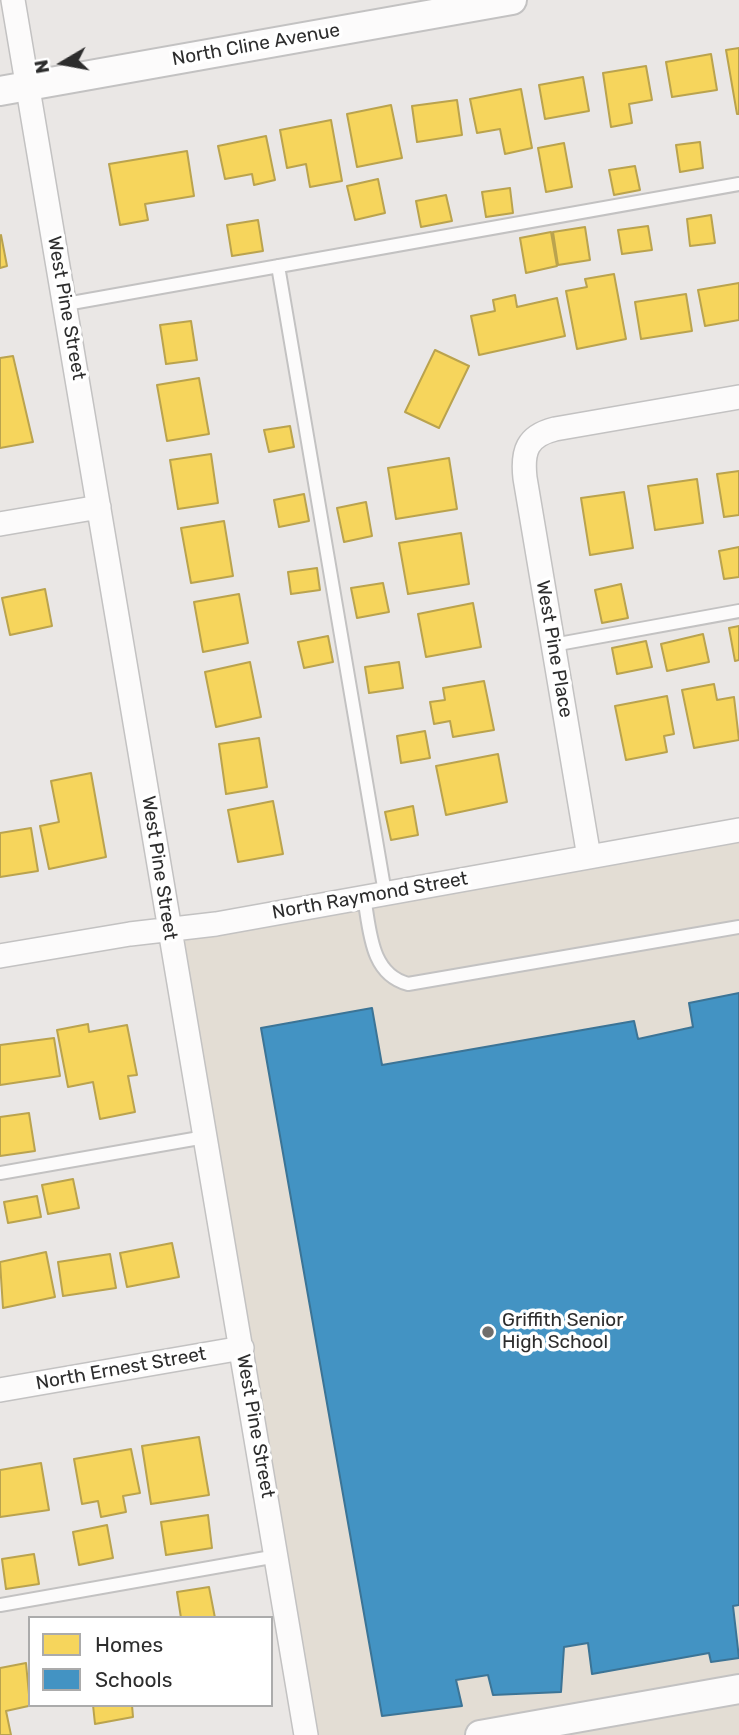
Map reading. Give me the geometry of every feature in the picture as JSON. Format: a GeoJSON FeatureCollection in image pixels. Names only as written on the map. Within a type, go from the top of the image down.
{"type":"FeatureCollection","features":[{"type":"Feature","properties":{"kind":"street","name":"West Pine Street"},"geometry":{"type":"LineString","coordinates":[[13,0],[306,1735]]}},
{"type":"Feature","properties":{"kind":"street","name":"North Cline Avenue"},"geometry":{"type":"LineString","coordinates":[[0,91],[512,0]]}},
{"type":"Feature","properties":{"kind":"street","name":"West Pine Place"},"geometry":{"type":"LineString","coordinates":[[589,857],[525,478],[525,450],[529,442],[555,429],[739,397]]}},
{"type":"Feature","properties":{"kind":"street"},"geometry":{"type":"LineString","coordinates":[[0,524],[99,507]]}},
{"type":"Feature","properties":{"kind":"street","name":"North Raymond Street"},"geometry":{"type":"LineString","coordinates":[[0,956],[170,930],[739,830]]}},
{"type":"Feature","properties":{"kind":"street","name":"North Ernest Street"},"geometry":{"type":"LineString","coordinates":[[0,1390],[242,1348]]}},
{"type":"Feature","properties":{"kind":"street"},"geometry":{"type":"LineString","coordinates":[[480,1735],[739,1689]]}},
{"type":"Feature","properties":{"kind":"lane"},"geometry":{"type":"LineString","coordinates":[[66,304],[739,184]]}},
{"type":"Feature","properties":{"kind":"lane"},"geometry":{"type":"LineString","coordinates":[[278,266],[375,895],[373,946],[380,966],[397,981],[408,984],[739,927]]}},
{"type":"Feature","properties":{"kind":"lane"},"geometry":{"type":"LineString","coordinates":[[553,645],[739,611]]}},
{"type":"Feature","properties":{"kind":"lane"},"geometry":{"type":"LineString","coordinates":[[0,1173],[205,1137]]}},
{"type":"Feature","properties":{"kind":"lane"},"geometry":{"type":"LineString","coordinates":[[0,1605],[277,1556]]}},
{"type":"Feature","properties":{"kind":"shaded area","name":"Griffith Senior High School"},"geometry":{"type":"Polygon","coordinates":[[[739,828],[739,1735],[305,1735],[170,930],[739,828]]]}},
{"type":"Feature","properties":{"kind":"building: Homes"},"geometry":{"type":"Polygon","coordinates":[[[739,48],[739,114],[737,114],[726,50],[739,48]]]}},
{"type":"Feature","properties":{"kind":"building: Homes"},"geometry":{"type":"Polygon","coordinates":[[[711,54],[717,90],[672,97],[666,62],[711,54]]]}},
{"type":"Feature","properties":{"kind":"building: Homes"},"geometry":{"type":"Polygon","coordinates":[[[646,66],[652,100],[629,104],[632,123],[611,127],[603,73],[646,66]]]}},
{"type":"Feature","properties":{"kind":"building: Homes"},"geometry":{"type":"Polygon","coordinates":[[[583,77],[589,111],[545,119],[539,85],[583,77]]]}},
{"type":"Feature","properties":{"kind":"building: Homes"},"geometry":{"type":"Polygon","coordinates":[[[521,89],[532,148],[505,154],[500,129],[477,133],[470,99],[521,89]]]}},
{"type":"Feature","properties":{"kind":"building: Homes"},"geometry":{"type":"Polygon","coordinates":[[[457,100],[462,135],[417,142],[412,106],[457,100]]]}},
{"type":"Feature","properties":{"kind":"building: Homes"},"geometry":{"type":"Polygon","coordinates":[[[391,105],[402,158],[357,167],[347,114],[391,105]]]}},
{"type":"Feature","properties":{"kind":"building: Homes"},"geometry":{"type":"Polygon","coordinates":[[[331,120],[342,181],[310,187],[306,164],[287,168],[280,130],[331,120]]]}},
{"type":"Feature","properties":{"kind":"building: Homes"},"geometry":{"type":"Polygon","coordinates":[[[266,136],[275,180],[254,185],[252,174],[225,179],[218,146],[266,136]]]}},
{"type":"Feature","properties":{"kind":"building: Homes"},"geometry":{"type":"Polygon","coordinates":[[[700,142],[703,168],[680,172],[676,145],[700,142]]]}},
{"type":"Feature","properties":{"kind":"building: Homes"},"geometry":{"type":"Polygon","coordinates":[[[564,143],[572,187],[546,192],[538,148],[564,143]]]}},
{"type":"Feature","properties":{"kind":"building: Homes"},"geometry":{"type":"Polygon","coordinates":[[[187,151],[194,196],[145,204],[148,220],[120,225],[109,164],[187,151]]]}},
{"type":"Feature","properties":{"kind":"building: Homes"},"geometry":{"type":"Polygon","coordinates":[[[635,166],[640,190],[614,195],[609,170],[635,166]]]}},
{"type":"Feature","properties":{"kind":"building: Homes"},"geometry":{"type":"Polygon","coordinates":[[[378,179],[385,213],[355,220],[347,186],[378,179]]]}},
{"type":"Feature","properties":{"kind":"building: Homes"},"geometry":{"type":"Polygon","coordinates":[[[510,188],[513,213],[486,217],[482,192],[510,188]]]}},
{"type":"Feature","properties":{"kind":"building: Homes"},"geometry":{"type":"Polygon","coordinates":[[[446,195],[452,221],[421,227],[416,201],[446,195]]]}},
{"type":"Feature","properties":{"kind":"building: Homes"},"geometry":{"type":"Polygon","coordinates":[[[711,215],[715,243],[690,246],[687,219],[711,215]]]}},
{"type":"Feature","properties":{"kind":"building: Homes"},"geometry":{"type":"Polygon","coordinates":[[[258,220],[263,251],[232,256],[227,225],[258,220]]]}},
{"type":"Feature","properties":{"kind":"building: Homes"},"geometry":{"type":"Polygon","coordinates":[[[648,226],[652,250],[622,254],[618,230],[648,226]]]}},
{"type":"Feature","properties":{"kind":"building: Homes"},"geometry":{"type":"Polygon","coordinates":[[[585,227],[590,260],[558,265],[553,232],[585,227]]]}},
{"type":"Feature","properties":{"kind":"building: Homes"},"geometry":{"type":"Polygon","coordinates":[[[551,232],[557,266],[526,273],[520,238],[551,232]]]}},
{"type":"Feature","properties":{"kind":"building: Homes"},"geometry":{"type":"Polygon","coordinates":[[[0,236],[7,266],[0,268],[0,236]]]}},
{"type":"Feature","properties":{"kind":"building: Homes"},"geometry":{"type":"Polygon","coordinates":[[[614,274],[626,339],[577,349],[566,291],[587,287],[585,279],[614,274]]]}},
{"type":"Feature","properties":{"kind":"building: Homes"},"geometry":{"type":"Polygon","coordinates":[[[739,283],[739,320],[705,326],[698,290],[739,283]]]}},
{"type":"Feature","properties":{"kind":"building: Homes"},"geometry":{"type":"Polygon","coordinates":[[[686,294],[692,331],[641,339],[635,302],[686,294]]]}},
{"type":"Feature","properties":{"kind":"building: Homes"},"geometry":{"type":"Polygon","coordinates":[[[515,295],[517,307],[557,298],[565,336],[479,355],[471,316],[495,311],[493,300],[515,295]]]}},
{"type":"Feature","properties":{"kind":"building: Homes"},"geometry":{"type":"Polygon","coordinates":[[[191,321],[197,360],[166,364],[160,325],[191,321]]]}},
{"type":"Feature","properties":{"kind":"building: Homes"},"geometry":{"type":"Polygon","coordinates":[[[435,350],[469,366],[439,428],[405,412],[435,350]]]}},
{"type":"Feature","properties":{"kind":"building: Homes"},"geometry":{"type":"Polygon","coordinates":[[[13,356],[33,442],[0,448],[0,358],[13,356]]]}},
{"type":"Feature","properties":{"kind":"building: Homes"},"geometry":{"type":"Polygon","coordinates":[[[199,378],[209,434],[167,441],[157,385],[199,378]]]}},
{"type":"Feature","properties":{"kind":"building: Homes"},"geometry":{"type":"Polygon","coordinates":[[[290,426],[294,447],[269,452],[264,430],[290,426]]]}},
{"type":"Feature","properties":{"kind":"building: Homes"},"geometry":{"type":"Polygon","coordinates":[[[211,454],[218,503],[178,509],[170,460],[211,454]]]}},
{"type":"Feature","properties":{"kind":"building: Homes"},"geometry":{"type":"Polygon","coordinates":[[[449,458],[457,509],[396,519],[388,468],[449,458]]]}},
{"type":"Feature","properties":{"kind":"building: Homes"},"geometry":{"type":"Polygon","coordinates":[[[739,471],[739,515],[724,517],[717,474],[739,471]]]}},
{"type":"Feature","properties":{"kind":"building: Homes"},"geometry":{"type":"Polygon","coordinates":[[[697,479],[703,523],[655,530],[648,486],[697,479]]]}},
{"type":"Feature","properties":{"kind":"building: Homes"},"geometry":{"type":"Polygon","coordinates":[[[624,492],[633,548],[590,555],[581,498],[624,492]]]}},
{"type":"Feature","properties":{"kind":"building: Homes"},"geometry":{"type":"Polygon","coordinates":[[[304,494],[309,521],[279,527],[274,500],[304,494]]]}},
{"type":"Feature","properties":{"kind":"building: Homes"},"geometry":{"type":"Polygon","coordinates":[[[366,502],[372,536],[344,542],[337,508],[366,502]]]}},
{"type":"Feature","properties":{"kind":"building: Homes"},"geometry":{"type":"Polygon","coordinates":[[[224,521],[233,576],[191,583],[181,528],[224,521]]]}},
{"type":"Feature","properties":{"kind":"building: Homes"},"geometry":{"type":"Polygon","coordinates":[[[461,533],[469,584],[408,594],[399,543],[461,533]]]}},
{"type":"Feature","properties":{"kind":"building: Homes"},"geometry":{"type":"Polygon","coordinates":[[[739,547],[739,577],[724,579],[719,551],[739,547]]]}},
{"type":"Feature","properties":{"kind":"building: Homes"},"geometry":{"type":"Polygon","coordinates":[[[317,568],[320,590],[291,594],[288,572],[317,568]]]}},
{"type":"Feature","properties":{"kind":"building: Homes"},"geometry":{"type":"Polygon","coordinates":[[[383,583],[389,612],[357,618],[351,588],[383,583]]]}},
{"type":"Feature","properties":{"kind":"building: Homes"},"geometry":{"type":"Polygon","coordinates":[[[621,584],[628,618],[602,623],[595,590],[621,584]]]}},
{"type":"Feature","properties":{"kind":"building: Homes"},"geometry":{"type":"Polygon","coordinates":[[[45,589],[52,626],[10,635],[2,598],[45,589]]]}},
{"type":"Feature","properties":{"kind":"building: Homes"},"geometry":{"type":"Polygon","coordinates":[[[239,594],[248,643],[203,652],[194,602],[239,594]]]}},
{"type":"Feature","properties":{"kind":"building: Homes"},"geometry":{"type":"Polygon","coordinates":[[[473,603],[481,647],[426,657],[418,614],[473,603]]]}},
{"type":"Feature","properties":{"kind":"building: Homes"},"geometry":{"type":"Polygon","coordinates":[[[739,626],[739,660],[735,661],[729,628],[739,626]]]}},
{"type":"Feature","properties":{"kind":"building: Homes"},"geometry":{"type":"Polygon","coordinates":[[[703,634],[709,662],[667,671],[661,644],[703,634]]]}},
{"type":"Feature","properties":{"kind":"building: Homes"},"geometry":{"type":"Polygon","coordinates":[[[328,636],[333,662],[304,668],[298,642],[328,636]]]}},
{"type":"Feature","properties":{"kind":"building: Homes"},"geometry":{"type":"Polygon","coordinates":[[[646,641],[652,667],[617,674],[612,648],[646,641]]]}},
{"type":"Feature","properties":{"kind":"building: Homes"},"geometry":{"type":"Polygon","coordinates":[[[250,662],[261,717],[216,727],[205,672],[250,662]]]}},
{"type":"Feature","properties":{"kind":"building: Homes"},"geometry":{"type":"Polygon","coordinates":[[[399,662],[403,688],[369,693],[365,667],[399,662]]]}},
{"type":"Feature","properties":{"kind":"building: Homes"},"geometry":{"type":"Polygon","coordinates":[[[484,681],[494,730],[453,737],[450,721],[434,724],[430,702],[445,700],[443,688],[484,681]]]}},
{"type":"Feature","properties":{"kind":"building: Homes"},"geometry":{"type":"Polygon","coordinates":[[[714,684],[717,700],[734,697],[739,740],[694,748],[682,690],[714,684]]]}},
{"type":"Feature","properties":{"kind":"building: Homes"},"geometry":{"type":"Polygon","coordinates":[[[667,696],[674,734],[664,736],[667,752],[626,760],[615,706],[667,696]]]}},
{"type":"Feature","properties":{"kind":"building: Homes"},"geometry":{"type":"Polygon","coordinates":[[[425,731],[430,758],[401,763],[397,736],[425,731]]]}},
{"type":"Feature","properties":{"kind":"building: Homes"},"geometry":{"type":"Polygon","coordinates":[[[259,738],[267,787],[226,794],[219,744],[259,738]]]}},
{"type":"Feature","properties":{"kind":"building: Homes"},"geometry":{"type":"Polygon","coordinates":[[[498,754],[507,802],[446,815],[436,766],[498,754]]]}},
{"type":"Feature","properties":{"kind":"building: Homes"},"geometry":{"type":"Polygon","coordinates":[[[91,773],[106,857],[49,869],[40,826],[59,822],[51,781],[91,773]]]}},
{"type":"Feature","properties":{"kind":"building: Homes"},"geometry":{"type":"Polygon","coordinates":[[[273,801],[283,854],[238,862],[228,810],[273,801]]]}},
{"type":"Feature","properties":{"kind":"building: Homes"},"geometry":{"type":"Polygon","coordinates":[[[413,806],[418,835],[391,840],[385,812],[413,806]]]}},
{"type":"Feature","properties":{"kind":"building: Homes"},"geometry":{"type":"Polygon","coordinates":[[[31,828],[38,871],[0,877],[0,833],[31,828]]]}},
{"type":"Feature","properties":{"kind":"building: Homes"},"geometry":{"type":"Polygon","coordinates":[[[88,1024],[89,1032],[127,1025],[137,1075],[128,1076],[135,1112],[100,1119],[93,1082],[68,1087],[57,1030],[88,1024]]]}},
{"type":"Feature","properties":{"kind":"building: Homes"},"geometry":{"type":"Polygon","coordinates":[[[54,1038],[60,1076],[0,1085],[0,1045],[54,1038]]]}},
{"type":"Feature","properties":{"kind":"building: Homes"},"geometry":{"type":"Polygon","coordinates":[[[29,1113],[35,1151],[0,1156],[0,1117],[29,1113]]]}},
{"type":"Feature","properties":{"kind":"building: Homes"},"geometry":{"type":"Polygon","coordinates":[[[73,1179],[79,1208],[48,1214],[42,1185],[73,1179]]]}},
{"type":"Feature","properties":{"kind":"building: Homes"},"geometry":{"type":"Polygon","coordinates":[[[37,1196],[41,1217],[8,1223],[4,1202],[37,1196]]]}},
{"type":"Feature","properties":{"kind":"building: Homes"},"geometry":{"type":"Polygon","coordinates":[[[172,1243],[179,1277],[127,1287],[120,1253],[172,1243]]]}},
{"type":"Feature","properties":{"kind":"building: Homes"},"geometry":{"type":"Polygon","coordinates":[[[46,1252],[55,1297],[3,1308],[0,1262],[46,1252]]]}},
{"type":"Feature","properties":{"kind":"building: Homes"},"geometry":{"type":"Polygon","coordinates":[[[110,1254],[116,1288],[63,1296],[58,1262],[110,1254]]]}},
{"type":"Feature","properties":{"kind":"building: Homes"},"geometry":{"type":"Polygon","coordinates":[[[199,1437],[209,1495],[151,1504],[142,1446],[199,1437]]]}},
{"type":"Feature","properties":{"kind":"building: Homes"},"geometry":{"type":"Polygon","coordinates":[[[131,1449],[140,1493],[123,1496],[126,1512],[101,1517],[98,1501],[82,1504],[74,1459],[131,1449]]]}},
{"type":"Feature","properties":{"kind":"building: Homes"},"geometry":{"type":"Polygon","coordinates":[[[41,1463],[49,1510],[0,1517],[0,1470],[41,1463]]]}},
{"type":"Feature","properties":{"kind":"building: Homes"},"geometry":{"type":"Polygon","coordinates":[[[208,1515],[212,1548],[166,1555],[161,1522],[208,1515]]]}},
{"type":"Feature","properties":{"kind":"building: Homes"},"geometry":{"type":"Polygon","coordinates":[[[107,1525],[113,1558],[79,1565],[73,1532],[107,1525]]]}},
{"type":"Feature","properties":{"kind":"building: Homes"},"geometry":{"type":"Polygon","coordinates":[[[34,1554],[39,1584],[6,1589],[2,1559],[34,1554]]]}},
{"type":"Feature","properties":{"kind":"building: Homes"},"geometry":{"type":"Polygon","coordinates":[[[209,1587],[215,1616],[181,1616],[177,1592],[209,1587]]]}},
{"type":"Feature","properties":{"kind":"building: Homes"},"geometry":{"type":"Polygon","coordinates":[[[26,1663],[28,1706],[6,1711],[11,1735],[0,1735],[0,1668],[26,1663]]]}},
{"type":"Feature","properties":{"kind":"building: Homes"},"geometry":{"type":"Polygon","coordinates":[[[93,1707],[132,1707],[133,1717],[95,1724],[93,1707]]]}},
{"type":"Feature","properties":{"kind":"building: Schools","name":"Griffith Senior High School"},"geometry":{"type":"Polygon","coordinates":[[[739,993],[739,1605],[733,1606],[739,1658],[711,1662],[709,1653],[592,1674],[588,1643],[564,1647],[561,1692],[493,1695],[488,1675],[456,1680],[462,1706],[382,1716],[261,1028],[372,1008],[382,1065],[634,1021],[638,1039],[693,1027],[689,1003],[739,993]]]}},
{"type":"Feature","properties":{"kind":"place","name":"Griffith Senior High School"},"geometry":{"type":"Point","coordinates":[488,1332]}}]}
